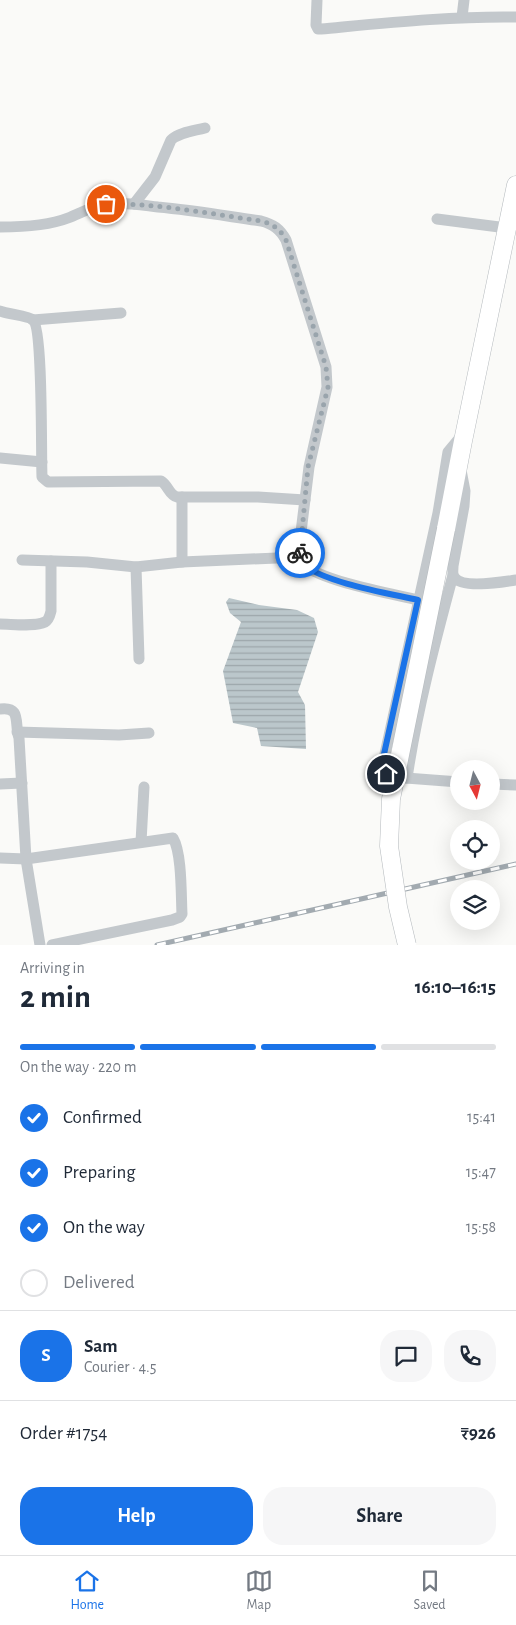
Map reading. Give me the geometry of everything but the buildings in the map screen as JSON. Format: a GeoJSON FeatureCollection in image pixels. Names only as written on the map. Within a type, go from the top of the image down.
{"type":"FeatureCollection","features":[{"type":"Feature","properties":{"kind":"main road"},"geometry":{"type":"LineString","coordinates":[[407,945],[398,907],[389,846],[391,799],[516,185]]}},
{"type":"Feature","properties":{"kind":"street"},"geometry":{"type":"LineString","coordinates":[[317,0],[316,23],[318,29],[462,18],[516,16]]}},
{"type":"Feature","properties":{"kind":"street"},"geometry":{"type":"LineString","coordinates":[[462,18],[464,0]]}},
{"type":"Feature","properties":{"kind":"street"},"geometry":{"type":"LineString","coordinates":[[134,204],[155,178],[171,140],[182,133],[205,128]]}},
{"type":"Feature","properties":{"kind":"street"},"geometry":{"type":"LineString","coordinates":[[0,227],[20,227],[54,222],[89,208],[106,204],[134,204],[261,221],[272,224],[282,232],[326,367],[328,387],[308,467],[300,557],[302,564],[340,581],[418,600]]}},
{"type":"Feature","properties":{"kind":"street"},"geometry":{"type":"LineString","coordinates":[[437,219],[507,228]]}},
{"type":"Feature","properties":{"kind":"street"},"geometry":{"type":"LineString","coordinates":[[0,312],[33,320],[121,313]]}},
{"type":"Feature","properties":{"kind":"street"},"geometry":{"type":"LineString","coordinates":[[33,320],[38,334],[41,382],[42,477],[44,480],[48,482],[160,481],[168,487],[174,496],[258,497],[305,500]]}},
{"type":"Feature","properties":{"kind":"street"},"geometry":{"type":"LineString","coordinates":[[450,781],[407,778],[385,772],[384,754],[438,513],[448,452],[464,434]]}},
{"type":"Feature","properties":{"kind":"street"},"geometry":{"type":"LineString","coordinates":[[0,458],[42,462]]}},
{"type":"Feature","properties":{"kind":"street"},"geometry":{"type":"LineString","coordinates":[[407,778],[411,750],[432,656],[453,575],[465,492],[459,461]]}},
{"type":"Feature","properties":{"kind":"street"},"geometry":{"type":"LineString","coordinates":[[182,497],[182,562]]}},
{"type":"Feature","properties":{"kind":"street"},"geometry":{"type":"LineString","coordinates":[[22,560],[103,563],[136,567],[182,562],[300,557]]}},
{"type":"Feature","properties":{"kind":"street"},"geometry":{"type":"LineString","coordinates":[[0,624],[36,624],[46,621],[50,617],[51,561]]}},
{"type":"Feature","properties":{"kind":"street"},"geometry":{"type":"LineString","coordinates":[[136,567],[139,659]]}},
{"type":"Feature","properties":{"kind":"street"},"geometry":{"type":"LineString","coordinates":[[453,575],[456,580],[474,584],[516,580]]}},
{"type":"Feature","properties":{"kind":"street"},"geometry":{"type":"LineString","coordinates":[[0,709],[7,708],[15,713],[19,738],[26,859],[40,945]]}},
{"type":"Feature","properties":{"kind":"street"},"geometry":{"type":"LineString","coordinates":[[17,732],[119,735],[149,733]]}},
{"type":"Feature","properties":{"kind":"street"},"geometry":{"type":"LineString","coordinates":[[0,784],[22,783]]}},
{"type":"Feature","properties":{"kind":"street"},"geometry":{"type":"LineString","coordinates":[[500,784],[516,785]]}},
{"type":"Feature","properties":{"kind":"street"},"geometry":{"type":"LineString","coordinates":[[141,842],[144,787]]}},
{"type":"Feature","properties":{"kind":"street"},"geometry":{"type":"LineString","coordinates":[[0,858],[26,859],[173,838],[176,843],[182,914],[180,917],[52,945]]}},
{"type":"Feature","properties":{"kind":"shaded area"},"geometry":{"type":"Polygon","coordinates":[[[229,598],[259,605],[297,610],[314,618],[318,632],[298,692],[305,705],[306,749],[261,746],[257,728],[233,723],[223,671],[241,622],[230,613],[226,602],[229,598]]]}},
{"type":"Feature","properties":{"kind":"railway"},"geometry":{"type":"LineString","coordinates":[[157,945],[516,864]]}},
{"type":"Feature","properties":{"kind":"way so far"},"geometry":{"type":"LineString","coordinates":[[106,204],[126,203],[261,221],[272,224],[282,232],[326,367],[328,387],[308,467],[300,553]]}},
{"type":"Feature","properties":{"kind":"route"},"geometry":{"type":"LineString","coordinates":[[300,553],[302,564],[306,567],[340,581],[418,600],[384,754],[384,770],[386,774]]}}]}
